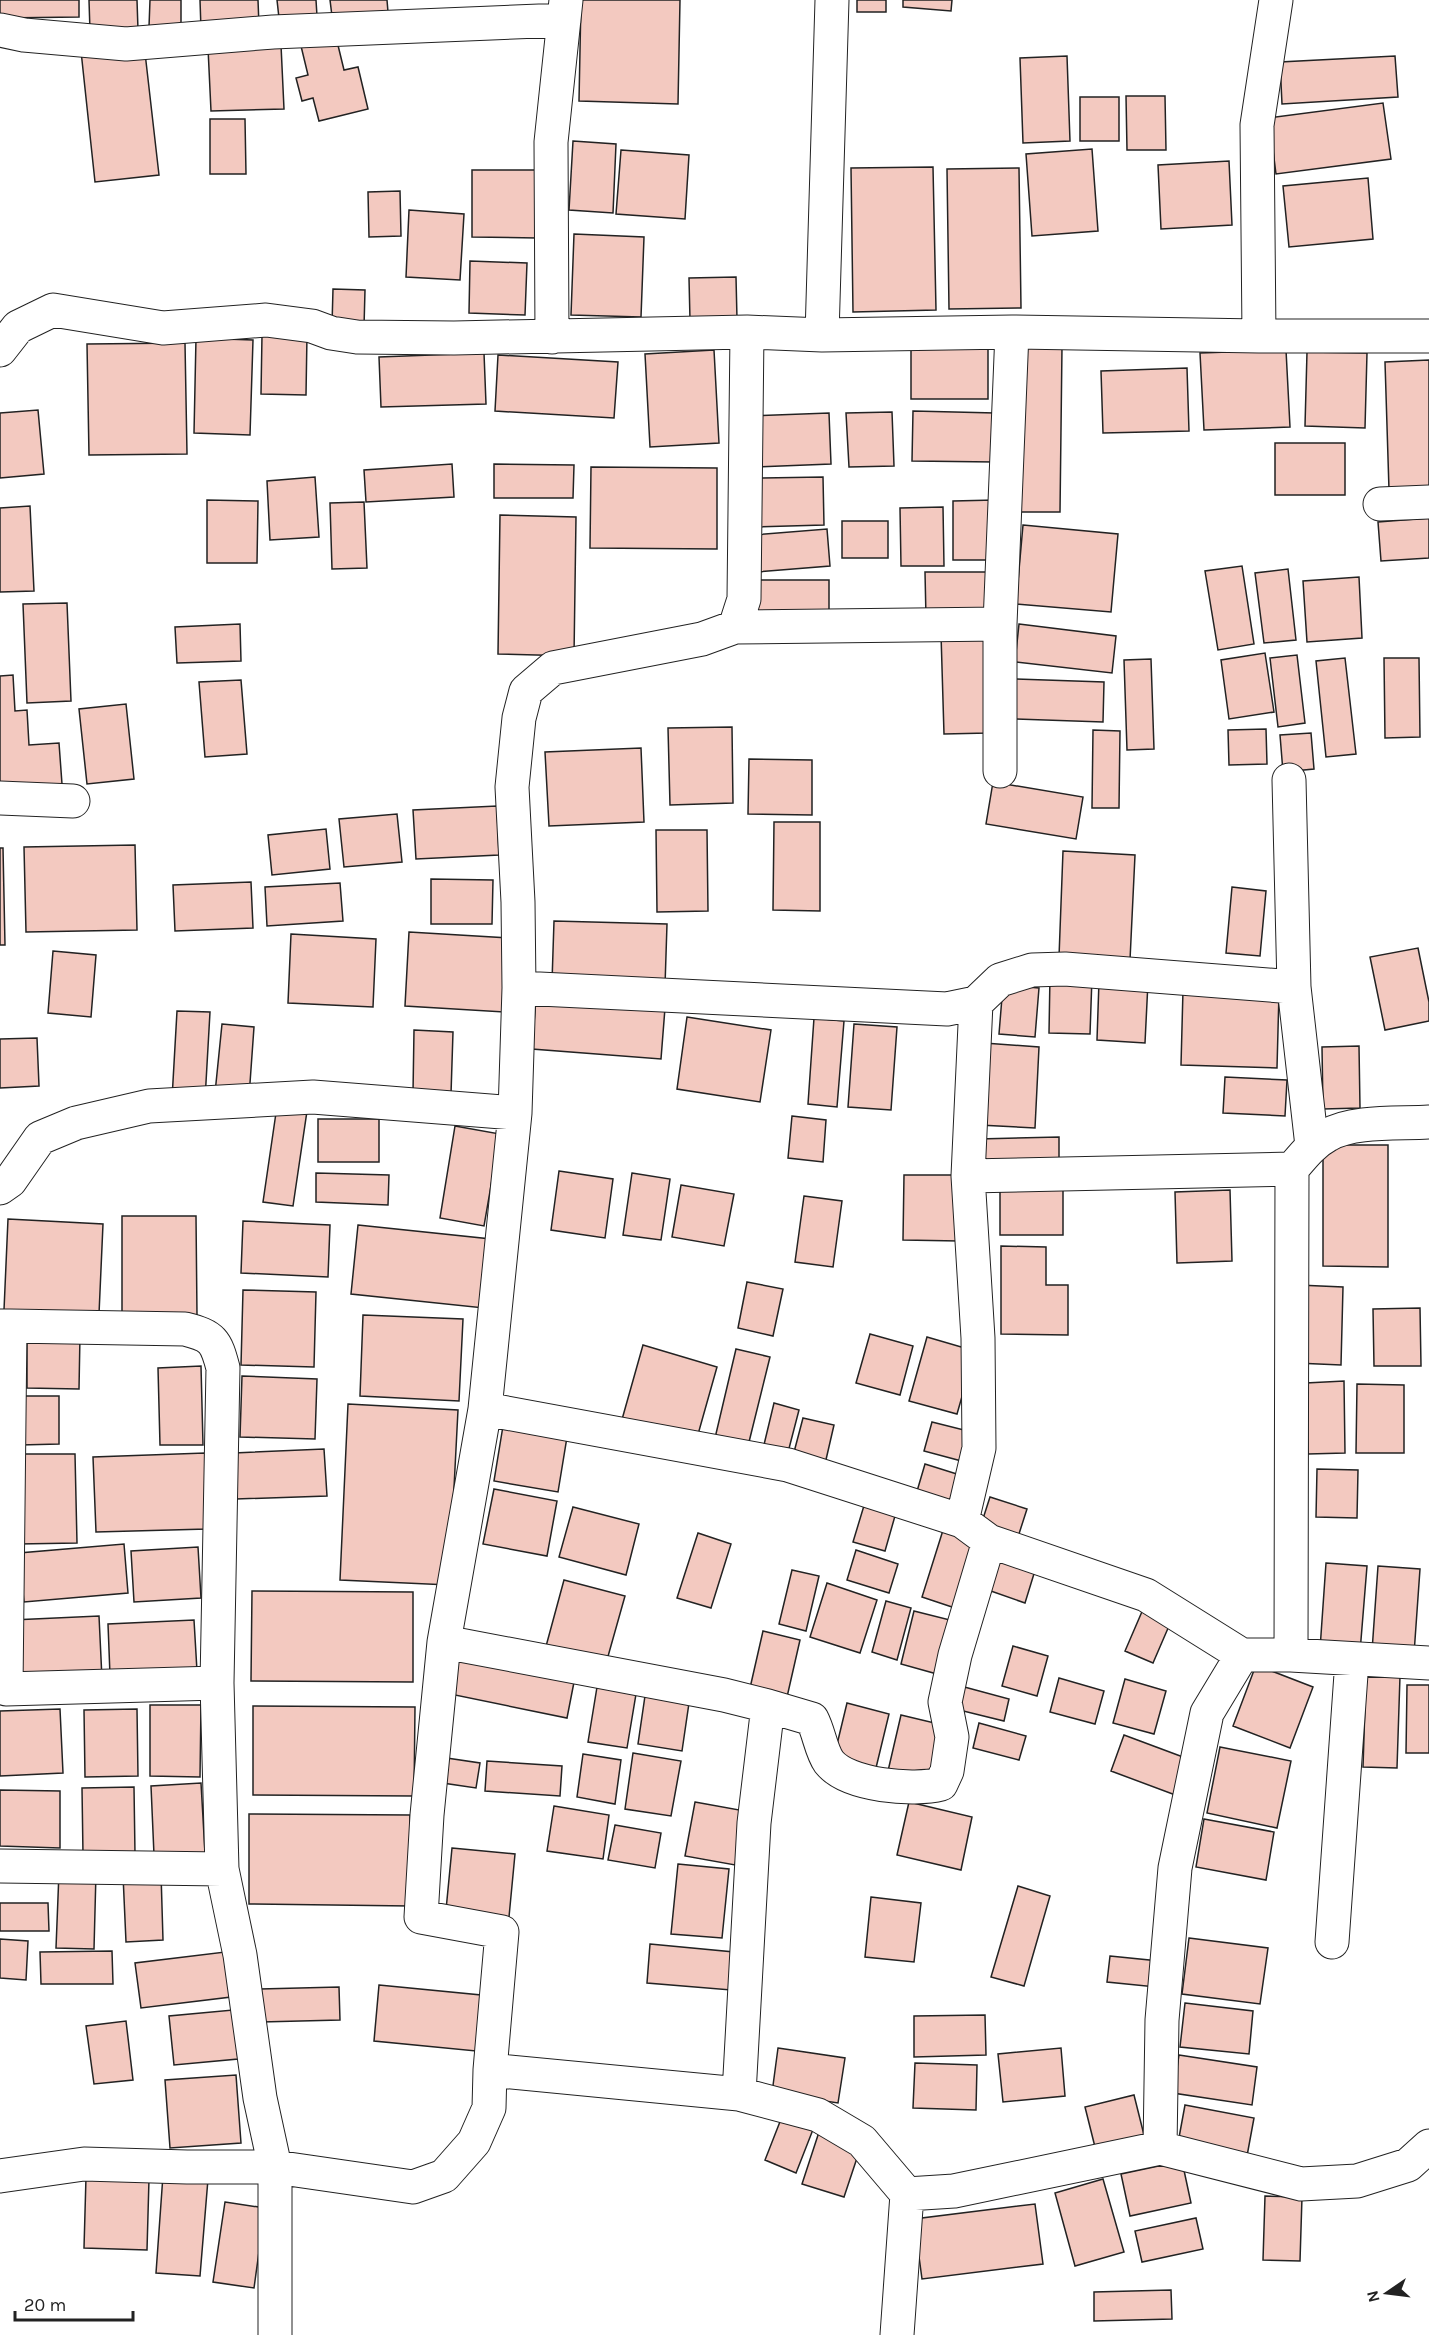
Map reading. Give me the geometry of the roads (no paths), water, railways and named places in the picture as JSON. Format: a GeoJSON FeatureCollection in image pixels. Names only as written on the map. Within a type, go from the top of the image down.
{"type":"FeatureCollection","features":[{"type":"Feature","properties":{"kind":"street"},"geometry":{"type":"LineString","coordinates":[[822,335],[832,0]]}},
{"type":"Feature","properties":{"kind":"street"},"geometry":{"type":"LineString","coordinates":[[1259,336],[1257,125],[1276,0]]}},
{"type":"Feature","properties":{"kind":"street"},"geometry":{"type":"LineString","coordinates":[[0,30],[24,35],[126,44],[565,10],[551,142],[552,336]]}},
{"type":"Feature","properties":{"kind":"street"},"geometry":{"type":"LineString","coordinates":[[0,350],[18,327],[53,310],[164,328],[267,320],[312,326],[331,333],[357,337],[747,332],[822,335],[1012,332],[1429,336]]}},
{"type":"Feature","properties":{"kind":"street"},"geometry":{"type":"LineString","coordinates":[[735,627],[744,599],[747,332]]}},
{"type":"Feature","properties":{"kind":"street"},"geometry":{"type":"LineString","coordinates":[[1000,771],[1000,624],[1012,332]]}},
{"type":"Feature","properties":{"kind":"street"},"geometry":{"type":"LineString","coordinates":[[1380,504],[1429,502]]}},
{"type":"Feature","properties":{"kind":"street"},"geometry":{"type":"LineString","coordinates":[[0,2176],[84,2164],[187,2168],[275,2167],[413,2187],[444,2176],[474,2142],[489,2108],[490,2070],[502,1932],[421,1917],[427,1815],[444,1642],[484,1409],[515,1113],[519,988],[518,902],[512,788],[519,718],[526,692],[553,668],[702,639],[735,627],[1000,624]]}},
{"type":"Feature","properties":{"kind":"street"},"geometry":{"type":"LineString","coordinates":[[1289,780],[1293,987],[1302,1158],[1291,1655]]}},
{"type":"Feature","properties":{"kind":"street"},"geometry":{"type":"LineString","coordinates":[[0,798],[73,801]]}},
{"type":"Feature","properties":{"kind":"street"},"geometry":{"type":"LineString","coordinates":[[519,988],[947,1009],[976,1003],[1000,980],[1032,970],[1065,969],[1293,987]]}},
{"type":"Feature","properties":{"kind":"street"},"geometry":{"type":"LineString","coordinates":[[962,1521],[979,1448],[978,1338],[968,1176],[976,1003]]}},
{"type":"Feature","properties":{"kind":"street"},"geometry":{"type":"LineString","coordinates":[[0,1188],[10,1181],[40,1138],[76,1123],[149,1106],[313,1097],[515,1113]]}},
{"type":"Feature","properties":{"kind":"street"},"geometry":{"type":"LineString","coordinates":[[968,1176],[1302,1158],[1331,1133],[1359,1125],[1429,1122]]}},
{"type":"Feature","properties":{"kind":"street"},"geometry":{"type":"LineString","coordinates":[[217,1683],[3,1689],[5,1326],[185,1329],[206,1335],[218,1347],[223,1368],[217,1683],[222,1869],[240,1955],[260,2098],[275,2167],[274,2335]]}},
{"type":"Feature","properties":{"kind":"street"},"geometry":{"type":"LineString","coordinates":[[484,1409],[788,1465],[962,1521],[989,1541],[1146,1595],[1242,1655],[1291,1655],[1429,1663]]}},
{"type":"Feature","properties":{"kind":"street"},"geometry":{"type":"LineString","coordinates":[[444,1642],[724,1695],[812,1719],[827,1760],[837,1770],[862,1780],[891,1785],[926,1787],[941,1784],[947,1771],[952,1737],[945,1702],[955,1655],[989,1541]]}},
{"type":"Feature","properties":{"kind":"street"},"geometry":{"type":"LineString","coordinates":[[1160,2148],[1162,2020],[1175,1868],[1207,1713],[1242,1655]]}},
{"type":"Feature","properties":{"kind":"street"},"geometry":{"type":"LineString","coordinates":[[1332,1942],[1352,1660]]}},
{"type":"Feature","properties":{"kind":"street"},"geometry":{"type":"LineString","coordinates":[[739,2094],[754,1823],[768,1706]]}},
{"type":"Feature","properties":{"kind":"street"},"geometry":{"type":"LineString","coordinates":[[0,1866],[222,1869]]}},
{"type":"Feature","properties":{"kind":"street"},"geometry":{"type":"LineString","coordinates":[[490,2070],[739,2094],[818,2115],[862,2141],[907,2194],[897,2335]]}},
{"type":"Feature","properties":{"kind":"street"},"geometry":{"type":"LineString","coordinates":[[907,2194],[954,2191],[1160,2148],[1300,2184],[1357,2181],[1408,2165],[1429,2146]]}}]}
